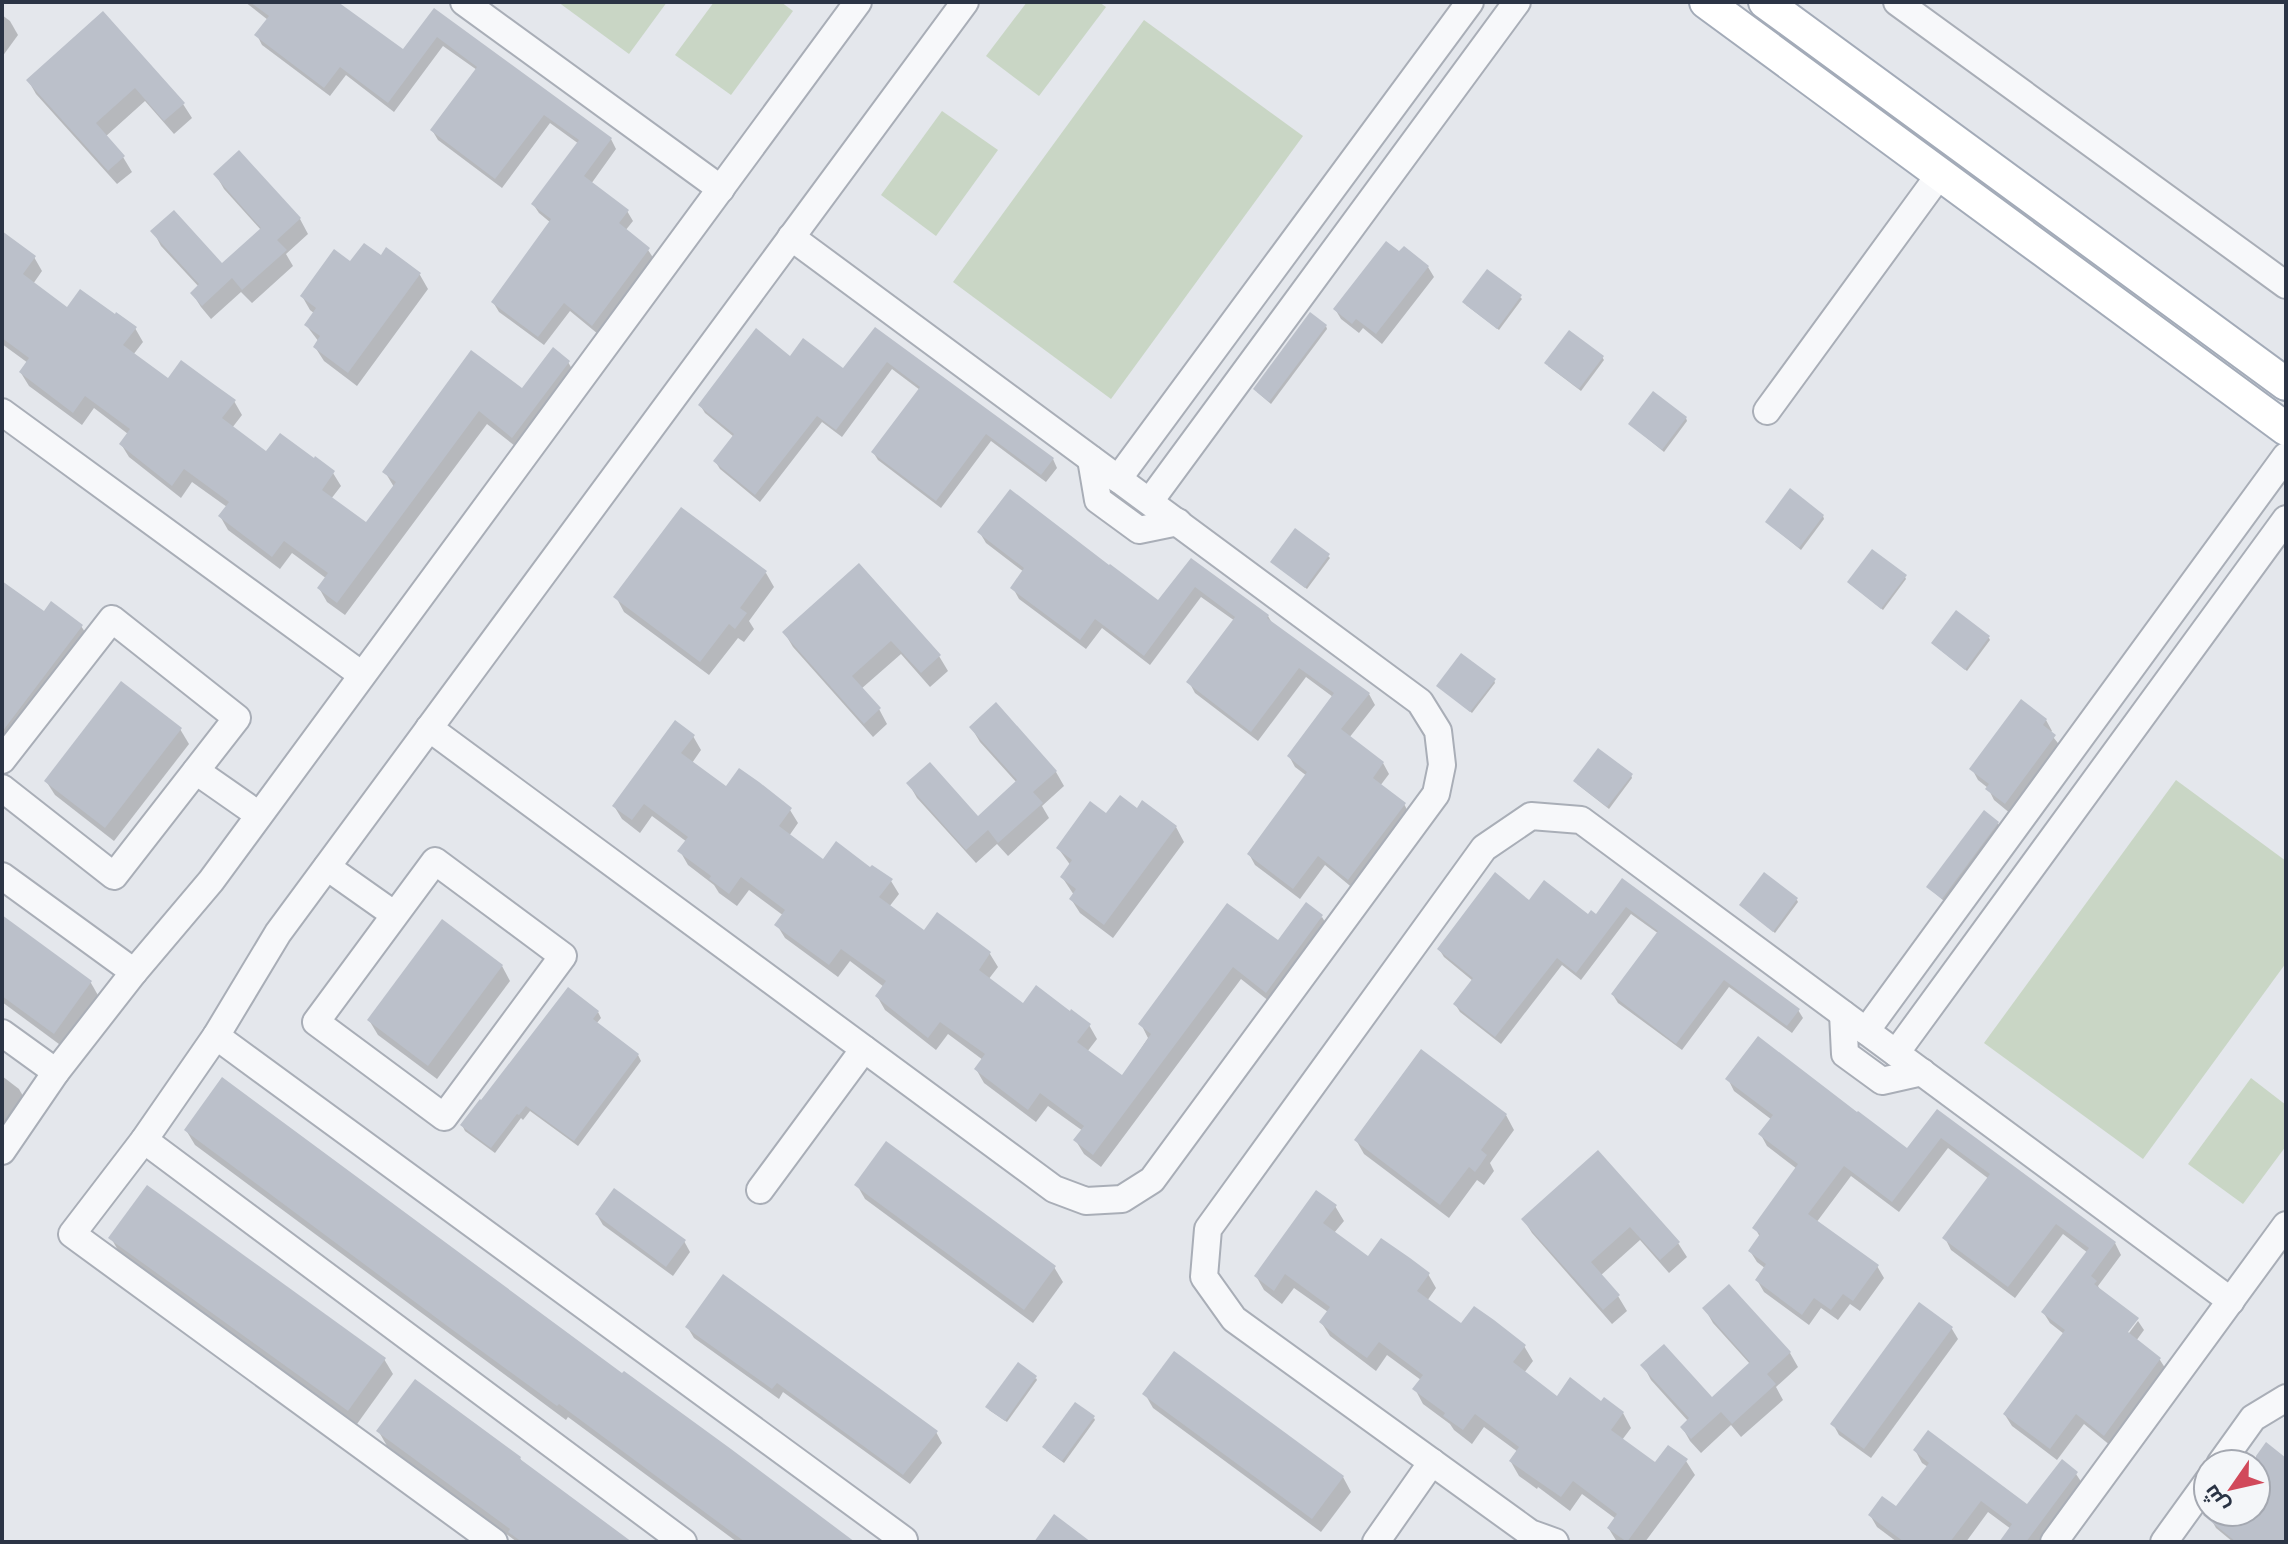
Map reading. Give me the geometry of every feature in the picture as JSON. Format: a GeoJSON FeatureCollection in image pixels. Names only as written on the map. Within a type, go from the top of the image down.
{"type":"FeatureCollection","features":[{"type":"Feature","properties":{"kind":"main road"},"geometry":{"type":"LineString","coordinates":[[1706,2],[2286,429]]}},
{"type":"Feature","properties":{"kind":"main road"},"geometry":{"type":"LineString","coordinates":[[1765,2],[2286,384]]}},
{"type":"Feature","properties":{"kind":"street"},"geometry":{"type":"LineString","coordinates":[[464,2],[721,189]]}},
{"type":"Feature","properties":{"kind":"street"},"geometry":{"type":"LineString","coordinates":[[2,1151],[56,1072],[134,972],[211,881],[858,2]]}},
{"type":"Feature","properties":{"kind":"street"},"geometry":{"type":"LineString","coordinates":[[494,1542],[72,1234],[144,1140],[216,1036],[278,933],[965,2]]}},
{"type":"Feature","properties":{"kind":"street"},"geometry":{"type":"LineString","coordinates":[[1118,479],[1470,2]]}},
{"type":"Feature","properties":{"kind":"street"},"geometry":{"type":"LineString","coordinates":[[1150,501],[1517,2]]}},
{"type":"Feature","properties":{"kind":"street"},"geometry":{"type":"LineString","coordinates":[[1897,2],[2286,285]]}},
{"type":"Feature","properties":{"kind":"street"},"geometry":{"type":"LineString","coordinates":[[1767,411],[1940,174]]}},
{"type":"Feature","properties":{"kind":"street"},"geometry":{"type":"LineString","coordinates":[[429,728],[1054,1189],[1086,1201],[1122,1199],[1152,1180],[1436,794],[1442,765],[1438,731],[1420,702],[791,237]]}},
{"type":"Feature","properties":{"kind":"street"},"geometry":{"type":"LineString","coordinates":[[2,412],[362,675]]}},
{"type":"Feature","properties":{"kind":"street"},"geometry":{"type":"LineString","coordinates":[[1866,1031],[2286,456]]}},
{"type":"Feature","properties":{"kind":"street"},"geometry":{"type":"LineString","coordinates":[[1091,459],[1098,500],[1139,530],[1178,522]]}},
{"type":"Feature","properties":{"kind":"street"},"geometry":{"type":"LineString","coordinates":[[1896,1053],[2286,519]]}},
{"type":"Feature","properties":{"kind":"street"},"geometry":{"type":"LineString","coordinates":[[2,760],[112,619],[237,718],[114,876],[2,788]]}},
{"type":"Feature","properties":{"kind":"street"},"geometry":{"type":"LineString","coordinates":[[2080,736],[2110,759]]}},
{"type":"Feature","properties":{"kind":"street"},"geometry":{"type":"LineString","coordinates":[[196,771],[259,815]]}},
{"type":"Feature","properties":{"kind":"street"},"geometry":{"type":"LineString","coordinates":[[1555,1542],[1530,1533],[1234,1319],[1204,1277],[1208,1229],[1484,848],[1531,816],[1581,820],[2231,1301]]}},
{"type":"Feature","properties":{"kind":"street"},"geometry":{"type":"LineString","coordinates":[[435,861],[563,956],[444,1117],[316,1022],[395,915],[435,861]]}},
{"type":"Feature","properties":{"kind":"street"},"geometry":{"type":"LineString","coordinates":[[327,867],[395,915]]}},
{"type":"Feature","properties":{"kind":"street"},"geometry":{"type":"LineString","coordinates":[[2,876],[134,972]]}},
{"type":"Feature","properties":{"kind":"street"},"geometry":{"type":"LineString","coordinates":[[1843,1014],[1845,1054],[1882,1081],[1922,1072]]}},
{"type":"Feature","properties":{"kind":"street"},"geometry":{"type":"LineString","coordinates":[[2,1033],[56,1072]]}},
{"type":"Feature","properties":{"kind":"street"},"geometry":{"type":"LineString","coordinates":[[216,1036],[892,1530],[903,1542]]}},
{"type":"Feature","properties":{"kind":"street"},"geometry":{"type":"LineString","coordinates":[[760,1190],[864,1049]]}},
{"type":"Feature","properties":{"kind":"street"},"geometry":{"type":"LineString","coordinates":[[144,1140],[683,1542]]}},
{"type":"Feature","properties":{"kind":"street"},"geometry":{"type":"LineString","coordinates":[[2054,1542],[2286,1225]]}},
{"type":"Feature","properties":{"kind":"street"},"geometry":{"type":"LineString","coordinates":[[2231,1448],[2253,1418],[2286,1398]]}},
{"type":"Feature","properties":{"kind":"street"},"geometry":{"type":"LineString","coordinates":[[1376,1542],[1432,1462]]}},
{"type":"Feature","properties":{"kind":"street"},"geometry":{"type":"LineString","coordinates":[[2164,1542],[2192,1503]]}},
{"type":"Feature","properties":{"kind":"green space"},"geometry":{"type":"Polygon","coordinates":[[[558,2],[667,2],[629,54],[558,2]]]}},
{"type":"Feature","properties":{"kind":"green space"},"geometry":{"type":"Polygon","coordinates":[[[714,2],[781,2],[793,11],[731,95],[675,55],[714,2]]]}},
{"type":"Feature","properties":{"kind":"green space"},"geometry":{"type":"Polygon","coordinates":[[[1027,2],[1099,2],[1106,7],[1039,96],[986,56],[1027,2]]]}},
{"type":"Feature","properties":{"kind":"green space"},"geometry":{"type":"Polygon","coordinates":[[[1144,20],[1303,136],[1111,399],[953,282],[1144,20]]]}},
{"type":"Feature","properties":{"kind":"green space"},"geometry":{"type":"Polygon","coordinates":[[[942,111],[998,150],[936,236],[881,195],[942,111]]]}},
{"type":"Feature","properties":{"kind":"green space"},"geometry":{"type":"Polygon","coordinates":[[[2176,780],[2286,861],[2286,963],[2143,1159],[1984,1043],[2176,780]]]}},
{"type":"Feature","properties":{"kind":"green space"},"geometry":{"type":"Polygon","coordinates":[[[2251,1078],[2286,1105],[2286,1146],[2243,1204],[2188,1164],[2251,1078]]]}},
{"type":"Feature","properties":{"kind":"building"},"geometry":{"type":"Polygon","coordinates":[[[250,2],[338,2],[403,49],[434,8],[612,138],[584,176],[629,210],[619,223],[650,248],[592,326],[564,303],[538,337],[491,302],[551,219],[531,204],[579,140],[544,115],[495,179],[430,130],[477,67],[437,37],[388,103],[340,67],[324,88],[254,35],[269,16],[250,2]]]}},
{"type":"Feature","properties":{"kind":"building"},"geometry":{"type":"Polygon","coordinates":[[[103,11],[185,103],[164,121],[135,88],[96,123],[125,156],[108,171],[26,80],[103,11]]]}},
{"type":"Feature","properties":{"kind":"building"},"geometry":{"type":"Polygon","coordinates":[[[239,150],[301,218],[277,240],[287,250],[242,290],[232,278],[202,306],[190,293],[199,284],[150,231],[174,210],[222,263],[261,228],[213,174],[239,150]]]}},
{"type":"Feature","properties":{"kind":"building"},"geometry":{"type":"Polygon","coordinates":[[[2,231],[36,256],[23,274],[67,307],[80,289],[137,327],[123,345],[168,378],[181,360],[236,400],[222,418],[266,451],[280,433],[335,471],[322,490],[366,522],[396,482],[382,472],[471,350],[522,388],[553,347],[570,361],[512,438],[479,411],[337,603],[317,588],[328,573],[284,541],[272,557],[218,516],[229,502],[184,469],[172,486],[119,444],[130,429],[85,396],[73,413],[19,372],[29,358],[2,338],[2,231]]]}},
{"type":"Feature","properties":{"kind":"building"},"geometry":{"type":"Polygon","coordinates":[[[1386,241],[1399,251],[1404,246],[1429,266],[1376,334],[1356,319],[1352,324],[1333,309],[1386,241]]]}},
{"type":"Feature","properties":{"kind":"building"},"geometry":{"type":"Polygon","coordinates":[[[364,243],[381,255],[386,247],[421,273],[348,373],[313,347],[320,336],[304,325],[316,308],[300,296],[334,249],[350,261],[364,243]]]}},
{"type":"Feature","properties":{"kind":"building"},"geometry":{"type":"Polygon","coordinates":[[[1487,269],[1522,295],[1497,329],[1462,302],[1487,269]]]}},
{"type":"Feature","properties":{"kind":"building"},"geometry":{"type":"Polygon","coordinates":[[[1310,312],[1327,325],[1269,402],[1253,389],[1310,312]]]}},
{"type":"Feature","properties":{"kind":"building"},"geometry":{"type":"Polygon","coordinates":[[[875,327],[1054,458],[1041,475],[986,434],[936,501],[871,452],[920,387],[887,362],[836,430],[817,416],[755,495],[713,461],[734,434],[698,405],[756,328],[790,356],[803,338],[843,368],[875,327]]]}},
{"type":"Feature","properties":{"kind":"building"},"geometry":{"type":"Polygon","coordinates":[[[1569,330],[1604,356],[1579,389],[1544,363],[1569,330]]]}},
{"type":"Feature","properties":{"kind":"building"},"geometry":{"type":"Polygon","coordinates":[[[1653,391],[1687,417],[1662,450],[1628,424],[1653,391]]]}},
{"type":"Feature","properties":{"kind":"building"},"geometry":{"type":"Polygon","coordinates":[[[1790,488],[1824,515],[1799,548],[1765,522],[1790,488]]]}},
{"type":"Feature","properties":{"kind":"building"},"geometry":{"type":"Polygon","coordinates":[[[1010,489],[1158,600],[1191,558],[1370,693],[1341,729],[1384,762],[1373,778],[1406,803],[1348,880],[1318,856],[1293,889],[1247,854],[1307,772],[1287,756],[1334,693],[1299,668],[1251,732],[1186,682],[1235,617],[1195,587],[1144,656],[1095,619],[1080,640],[1010,588],[1024,568],[977,532],[1010,489]]]}},
{"type":"Feature","properties":{"kind":"building"},"geometry":{"type":"Polygon","coordinates":[[[681,507],[767,571],[740,608],[747,613],[735,629],[729,624],[700,662],[613,597],[681,507]]]}},
{"type":"Feature","properties":{"kind":"building"},"geometry":{"type":"Polygon","coordinates":[[[1295,528],[1330,554],[1305,588],[1270,562],[1295,528]]]}},
{"type":"Feature","properties":{"kind":"building"},"geometry":{"type":"Polygon","coordinates":[[[1872,549],[1907,575],[1881,609],[1847,582],[1872,549]]]}},
{"type":"Feature","properties":{"kind":"building"},"geometry":{"type":"Polygon","coordinates":[[[859,563],[941,655],[921,673],[891,641],[852,676],[881,708],[864,724],[782,632],[859,563]]]}},
{"type":"Feature","properties":{"kind":"building"},"geometry":{"type":"Polygon","coordinates":[[[2,581],[44,611],[51,601],[83,625],[2,732],[2,581]]]}},
{"type":"Feature","properties":{"kind":"building"},"geometry":{"type":"Polygon","coordinates":[[[1956,610],[1990,636],[1965,670],[1931,643],[1956,610]]]}},
{"type":"Feature","properties":{"kind":"building"},"geometry":{"type":"Polygon","coordinates":[[[1461,653],[1496,679],[1470,712],[1436,686],[1461,653]]]}},
{"type":"Feature","properties":{"kind":"building"},"geometry":{"type":"Polygon","coordinates":[[[121,681],[182,728],[105,828],[44,781],[121,681]]]}},
{"type":"Feature","properties":{"kind":"building"},"geometry":{"type":"Polygon","coordinates":[[[2021,699],[2047,719],[2043,725],[2056,735],[2005,804],[1985,789],[1989,784],[1969,769],[2021,699]]]}},
{"type":"Feature","properties":{"kind":"building"},"geometry":{"type":"Polygon","coordinates":[[[996,702],[1057,771],[1033,792],[1043,803],[998,843],[988,830],[966,850],[906,783],[930,762],[978,816],[1017,780],[969,727],[996,702]]]}},
{"type":"Feature","properties":{"kind":"building"},"geometry":{"type":"Polygon","coordinates":[[[675,720],[695,735],[681,753],[726,786],[739,768],[759,782],[792,808],[779,826],[823,859],[836,841],[870,867],[872,865],[893,879],[879,897],[924,930],[937,912],[971,937],[991,952],[979,970],[1023,1003],[1036,985],[1071,1009],[1091,1024],[1077,1042],[1122,1075],[1151,1034],[1138,1024],[1227,903],[1278,940],[1306,902],[1323,915],[1266,993],[1233,967],[1093,1155],[1073,1140],[1084,1126],[1040,1093],[1028,1110],[974,1069],[985,1054],[940,1022],[928,1038],[875,996],[886,981],[841,949],[829,965],[774,925],[785,910],[741,877],[729,894],[709,879],[711,876],[677,851],[688,837],[644,804],[632,820],[612,806],[675,720]]]}},
{"type":"Feature","properties":{"kind":"building"},"geometry":{"type":"Polygon","coordinates":[[[1598,748],[1633,774],[1607,807],[1573,781],[1598,748]]]}},
{"type":"Feature","properties":{"kind":"building"},"geometry":{"type":"Polygon","coordinates":[[[1120,795],[1137,808],[1142,800],[1177,826],[1104,925],[1069,899],[1076,889],[1060,877],[1072,860],[1056,848],[1090,801],[1106,813],[1120,795]]]}},
{"type":"Feature","properties":{"kind":"building"},"geometry":{"type":"Polygon","coordinates":[[[1984,810],[1999,822],[1942,899],[1926,887],[1984,810]]]}},
{"type":"Feature","properties":{"kind":"building"},"geometry":{"type":"Polygon","coordinates":[[[1495,872],[1529,900],[1544,880],[1588,914],[1591,910],[1596,914],[1622,878],[1800,1009],[1787,1026],[1724,980],[1676,1044],[1611,994],[1658,931],[1626,907],[1576,973],[1557,958],[1495,1037],[1453,1004],[1473,978],[1437,949],[1495,872]]]}},
{"type":"Feature","properties":{"kind":"building"},"geometry":{"type":"Polygon","coordinates":[[[1764,872],[1798,898],[1773,932],[1739,905],[1764,872]]]}},
{"type":"Feature","properties":{"kind":"building"},"geometry":{"type":"Polygon","coordinates":[[[2,915],[92,981],[54,1034],[2,996],[2,915]]]}},
{"type":"Feature","properties":{"kind":"building"},"geometry":{"type":"Polygon","coordinates":[[[442,919],[503,965],[428,1066],[367,1020],[442,919]]]}},
{"type":"Feature","properties":{"kind":"building"},"geometry":{"type":"Polygon","coordinates":[[[568,987],[599,1011],[593,1019],[639,1054],[574,1141],[526,1106],[491,1148],[460,1125],[568,987]]]}},
{"type":"Feature","properties":{"kind":"building"},"geometry":{"type":"Polygon","coordinates":[[[1758,1036],[1907,1148],[1937,1109],[2116,1242],[2091,1276],[2097,1281],[2094,1284],[2139,1318],[2128,1332],[2161,1358],[2104,1436],[2076,1414],[2050,1449],[2003,1414],[2065,1330],[2041,1312],[2089,1248],[2056,1224],[2008,1287],[1942,1238],[1990,1174],[1941,1138],[1892,1202],[1844,1166],[1808,1214],[1879,1265],[1853,1301],[1843,1294],[1831,1310],[1814,1298],[1802,1315],[1755,1280],[1766,1264],[1748,1251],[1760,1234],[1752,1228],[1798,1164],[1758,1134],[1773,1115],[1725,1079],[1758,1036]]]}},
{"type":"Feature","properties":{"kind":"building"},"geometry":{"type":"Polygon","coordinates":[[[1421,1049],[1507,1114],[1481,1150],[1487,1155],[1481,1164],[1475,1172],[1469,1167],[1440,1205],[1354,1140],[1421,1049]]]}},
{"type":"Feature","properties":{"kind":"building"},"geometry":{"type":"Polygon","coordinates":[[[222,1077],[855,1542],[745,1542],[559,1404],[557,1406],[450,1328],[184,1130],[222,1077]]]}},
{"type":"Feature","properties":{"kind":"building"},"geometry":{"type":"Polygon","coordinates":[[[886,1141],[1056,1266],[1024,1310],[854,1185],[886,1141]]]}},
{"type":"Feature","properties":{"kind":"building"},"geometry":{"type":"Polygon","coordinates":[[[1598,1150],[1680,1242],[1660,1260],[1630,1227],[1591,1262],[1620,1295],[1603,1310],[1521,1219],[1598,1150]]]}},
{"type":"Feature","properties":{"kind":"building"},"geometry":{"type":"Polygon","coordinates":[[[147,1185],[386,1358],[348,1411],[108,1238],[147,1185]]]}},
{"type":"Feature","properties":{"kind":"building"},"geometry":{"type":"Polygon","coordinates":[[[614,1188],[686,1240],[666,1267],[595,1214],[614,1188]]]}},
{"type":"Feature","properties":{"kind":"building"},"geometry":{"type":"Polygon","coordinates":[[[1316,1190],[1337,1205],[1323,1223],[1368,1256],[1381,1238],[1410,1258],[1430,1273],[1417,1291],[1461,1323],[1474,1306],[1494,1320],[1526,1345],[1513,1362],[1557,1396],[1570,1377],[1601,1401],[1604,1397],[1624,1412],[1611,1430],[1655,1462],[1668,1445],[1688,1459],[1627,1542],[1607,1528],[1617,1514],[1573,1481],[1561,1497],[1509,1461],[1519,1447],[1475,1414],[1463,1430],[1443,1416],[1445,1413],[1412,1389],[1423,1375],[1379,1342],[1367,1358],[1347,1344],[1319,1322],[1330,1307],[1285,1274],[1274,1291],[1254,1276],[1316,1190]]]}},
{"type":"Feature","properties":{"kind":"building"},"geometry":{"type":"Polygon","coordinates":[[[723,1274],[938,1431],[903,1475],[777,1383],[772,1389],[685,1327],[723,1274]]]}},
{"type":"Feature","properties":{"kind":"building"},"geometry":{"type":"Polygon","coordinates":[[[1729,1284],[1791,1352],[1767,1374],[1776,1384],[1732,1424],[1721,1412],[1691,1439],[1680,1427],[1689,1418],[1640,1365],[1664,1344],[1712,1397],[1750,1362],[1702,1308],[1729,1284]]]}},
{"type":"Feature","properties":{"kind":"building"},"geometry":{"type":"Polygon","coordinates":[[[1919,1302],[1953,1327],[1864,1449],[1830,1424],[1919,1302]]]}},
{"type":"Feature","properties":{"kind":"building"},"geometry":{"type":"Polygon","coordinates":[[[1174,1351],[1344,1476],[1312,1519],[1142,1394],[1174,1351]]]}},
{"type":"Feature","properties":{"kind":"building"},"geometry":{"type":"Polygon","coordinates":[[[1018,1362],[1037,1376],[1005,1421],[985,1407],[1018,1362]]]}},
{"type":"Feature","properties":{"kind":"building"},"geometry":{"type":"Polygon","coordinates":[[[415,1379],[632,1542],[522,1542],[508,1532],[510,1529],[376,1431],[415,1379]]]}},
{"type":"Feature","properties":{"kind":"building"},"geometry":{"type":"Polygon","coordinates":[[[1075,1402],[1095,1416],[1062,1461],[1042,1447],[1075,1402]]]}},
{"type":"Feature","properties":{"kind":"building"},"geometry":{"type":"Polygon","coordinates":[[[1928,1430],[2027,1504],[2062,1459],[2078,1472],[2026,1542],[1999,1542],[2012,1524],[1981,1501],[1950,1542],[1904,1542],[1868,1515],[1882,1496],[1896,1506],[1929,1463],[1913,1450],[1928,1430]]]}},
{"type":"Feature","properties":{"kind":"building"},"geometry":{"type":"Polygon","coordinates":[[[2266,1442],[2286,1458],[2286,1542],[2236,1542],[2219,1528],[2272,1528],[2272,1448],[2262,1448],[2266,1442]]]}},
{"type":"Feature","properties":{"kind":"building"},"geometry":{"type":"Polygon","coordinates":[[[1054,1514],[1091,1542],[1034,1542],[1054,1514]]]}}]}
